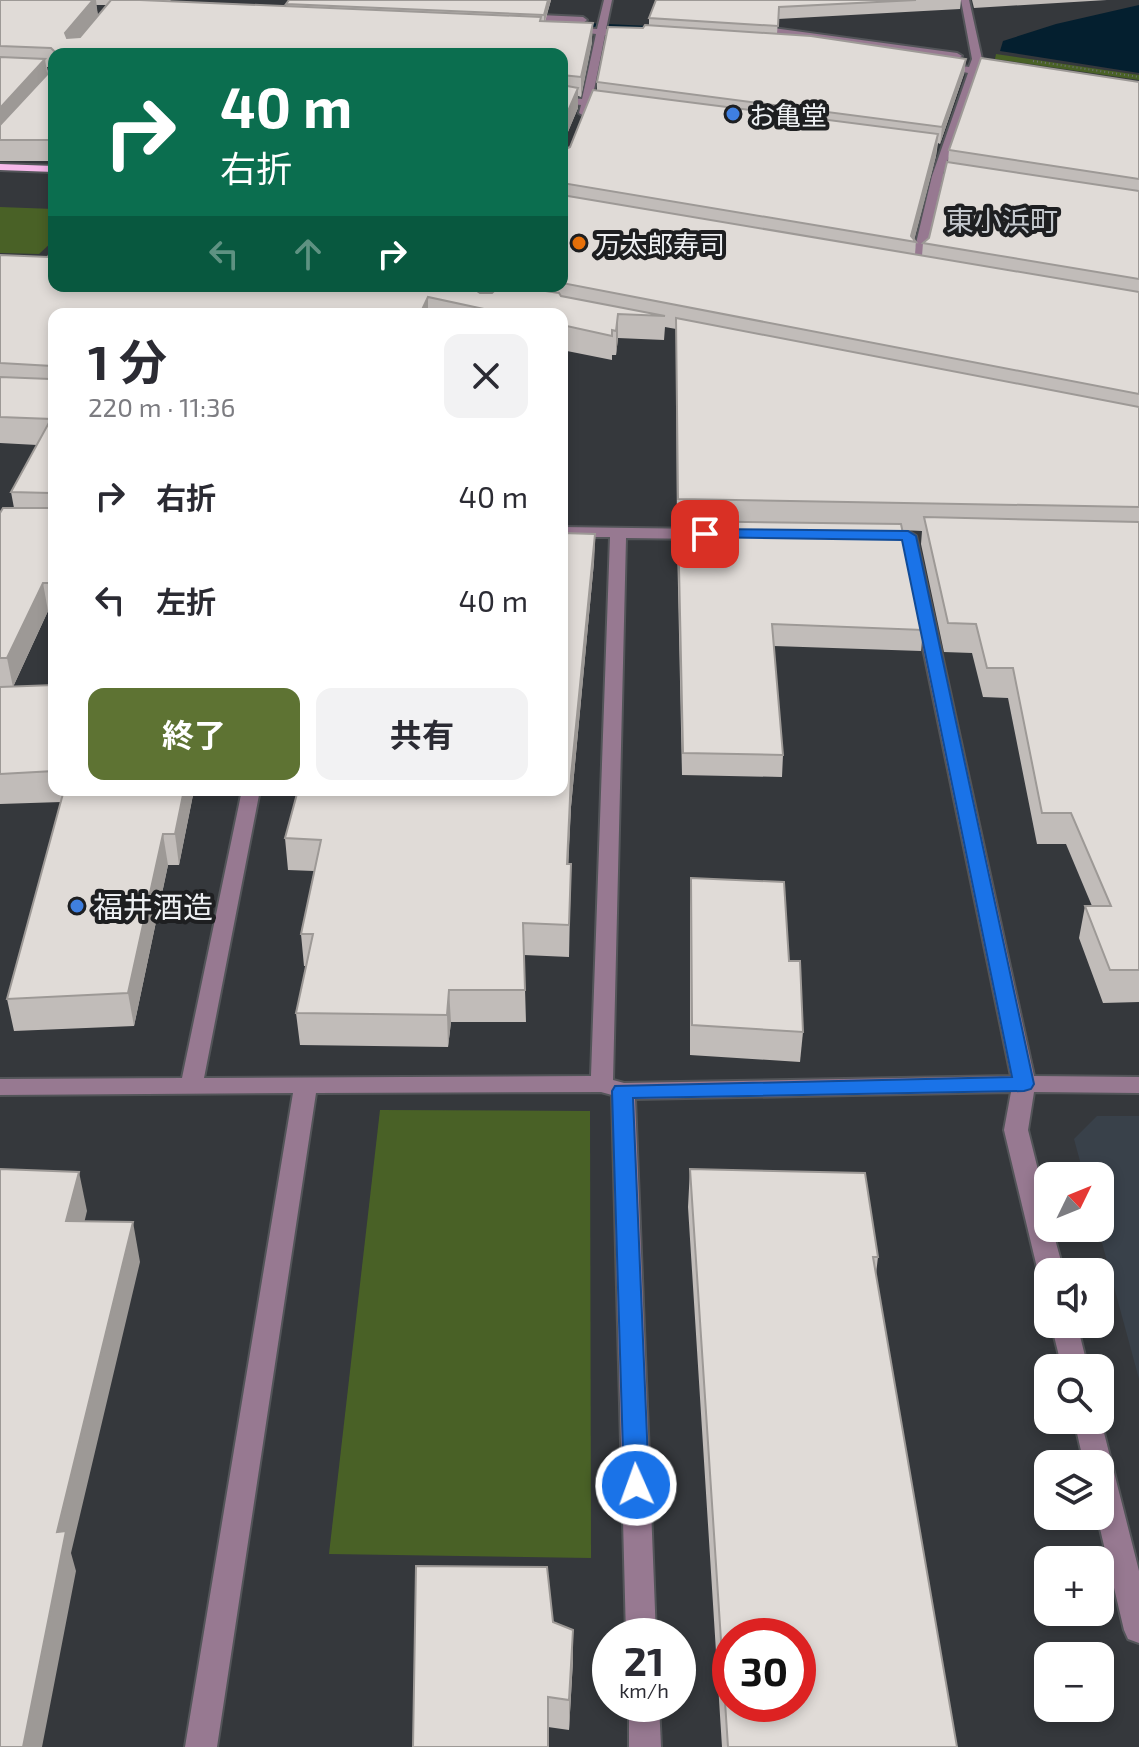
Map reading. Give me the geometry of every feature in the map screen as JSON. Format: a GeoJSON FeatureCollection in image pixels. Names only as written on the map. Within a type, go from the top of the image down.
{"type":"FeatureCollection","features":[{"type":"Feature","properties":{"kind":"main road"},"geometry":{"type":"LineString","coordinates":[[0,167],[48,169]]}},
{"type":"Feature","properties":{"kind":"main road"},"geometry":{"type":"LineString","coordinates":[[904,270],[919,266]]}},
{"type":"Feature","properties":{"kind":"street"},"geometry":{"type":"LineString","coordinates":[[578,128],[588,102],[608,0]]}},
{"type":"Feature","properties":{"kind":"street"},"geometry":{"type":"LineString","coordinates":[[919,266],[944,150],[975,64],[965,0]]}},
{"type":"Feature","properties":{"kind":"street"},"geometry":{"type":"LineString","coordinates":[[508,22],[604,27],[647,34]]}},
{"type":"Feature","properties":{"kind":"street"},"geometry":{"type":"LineString","coordinates":[[604,27],[636,23]]}},
{"type":"Feature","properties":{"kind":"street"},"geometry":{"type":"LineString","coordinates":[[737,27],[868,41],[975,64],[1018,77]]}},
{"type":"Feature","properties":{"kind":"street"},"geometry":{"type":"LineString","coordinates":[[747,40],[975,64],[997,62]]}},
{"type":"Feature","properties":{"kind":"street"},"geometry":{"type":"LineString","coordinates":[[0,71],[48,73]]}},
{"type":"Feature","properties":{"kind":"street"},"geometry":{"type":"LineString","coordinates":[[45,90],[48,87]]}},
{"type":"Feature","properties":{"kind":"street"},"geometry":{"type":"LineString","coordinates":[[568,100],[623,107]]}},
{"type":"Feature","properties":{"kind":"street"},"geometry":{"type":"LineString","coordinates":[[929,148],[944,150]]}},
{"type":"Feature","properties":{"kind":"street"},"geometry":{"type":"LineString","coordinates":[[937,176],[983,184]]}},
{"type":"Feature","properties":{"kind":"street"},"geometry":{"type":"LineString","coordinates":[[568,532],[725,534]]}},
{"type":"Feature","properties":{"kind":"street"},"geometry":{"type":"LineString","coordinates":[[618,533],[613,1087],[640,1618]]}},
{"type":"Feature","properties":{"kind":"street"},"geometry":{"type":"LineString","coordinates":[[908,536],[1024,1084],[1016,1130],[1048,1258]]}},
{"type":"Feature","properties":{"kind":"street"},"geometry":{"type":"LineString","coordinates":[[192,1084],[250,796]]}},
{"type":"Feature","properties":{"kind":"street"},"geometry":{"type":"LineString","coordinates":[[0,1087],[192,1084],[613,1087],[1139,1085]]}},
{"type":"Feature","properties":{"kind":"street"},"geometry":{"type":"LineString","coordinates":[[201,1747],[306,1084]]}},
{"type":"Feature","properties":{"kind":"street"},"geometry":{"type":"LineString","coordinates":[[1114,1528],[1139,1630]]}},
{"type":"Feature","properties":{"kind":"street"},"geometry":{"type":"LineString","coordinates":[[644,1722],[645,1747]]}},
{"type":"Feature","properties":{"kind":"path"},"geometry":{"type":"LineString","coordinates":[[997,62],[1004,57],[1139,77]]}},
{"type":"Feature","properties":{"kind":"shaded area"},"geometry":{"type":"Polygon","coordinates":[[[1097,1116],[1139,1116],[1139,1379],[1114,1287],[1114,1258],[1106,1258],[1102,1242],[1114,1242],[1114,1162],[1080,1162],[1074,1139],[1097,1116]]]}},
{"type":"Feature","properties":{"kind":"green space"},"geometry":{"type":"Polygon","coordinates":[[[996,54],[1139,75],[1139,80],[995,59],[996,54]]]}},
{"type":"Feature","properties":{"kind":"green space"},"geometry":{"type":"Polygon","coordinates":[[[0,207],[48,209],[48,246],[39,254],[0,253],[0,207]]]}},
{"type":"Feature","properties":{"kind":"green space"},"geometry":{"type":"Polygon","coordinates":[[[380,1110],[590,1111],[591,1558],[329,1554],[380,1110]]]}},
{"type":"Feature","properties":{"kind":"water"},"geometry":{"type":"Polygon","coordinates":[[[1139,5],[1139,73],[1000,51],[1003,41],[1056,24],[1139,5]]]}},
{"type":"Feature","properties":{"kind":"building"},"geometry":{"type":"Polygon","coordinates":[[[0,0],[93,0],[65,33],[67,38],[80,37],[111,0],[541,17],[540,21],[593,23],[581,77],[568,76],[568,48],[0,46],[0,0]]]}},
{"type":"Feature","properties":{"kind":"building"},"geometry":{"type":"Polygon","coordinates":[[[289,0],[548,0],[544,15],[286,4],[289,0]]]}},
{"type":"Feature","properties":{"kind":"building"},"geometry":{"type":"Polygon","coordinates":[[[656,0],[916,0],[779,7],[778,26],[649,18],[656,0]]]}},
{"type":"Feature","properties":{"kind":"building"},"geometry":{"type":"Polygon","coordinates":[[[645,25],[811,36],[966,59],[942,127],[597,82],[608,27],[643,28],[645,25]]]}},
{"type":"Feature","properties":{"kind":"building"},"geometry":{"type":"Polygon","coordinates":[[[0,57],[45,59],[0,108],[0,57]]]}},
{"type":"Feature","properties":{"kind":"building"},"geometry":{"type":"Polygon","coordinates":[[[981,58],[1139,82],[1139,179],[949,150],[981,58]]]}},
{"type":"Feature","properties":{"kind":"building"},"geometry":{"type":"Polygon","coordinates":[[[48,73],[48,140],[0,140],[0,125],[48,73]]]}},
{"type":"Feature","properties":{"kind":"building"},"geometry":{"type":"Polygon","coordinates":[[[568,86],[578,88],[568,111],[568,86]]]}},
{"type":"Feature","properties":{"kind":"building"},"geometry":{"type":"Polygon","coordinates":[[[593,90],[938,134],[911,236],[916,242],[568,184],[570,147],[593,90]]]}},
{"type":"Feature","properties":{"kind":"building"},"geometry":{"type":"Polygon","coordinates":[[[947,162],[1139,191],[1139,279],[923,243],[929,238],[947,162]]]}},
{"type":"Feature","properties":{"kind":"building"},"geometry":{"type":"Polygon","coordinates":[[[568,196],[1139,292],[1139,394],[568,284],[568,196]]]}},
{"type":"Feature","properties":{"kind":"building"},"geometry":{"type":"Polygon","coordinates":[[[0,255],[48,257],[48,292],[552,292],[665,316],[618,314],[616,331],[612,330],[612,336],[568,326],[568,308],[479,308],[428,297],[423,308],[48,308],[48,366],[0,363],[0,255]]]}},
{"type":"Feature","properties":{"kind":"building"},"geometry":{"type":"Polygon","coordinates":[[[676,318],[1139,407],[1139,507],[678,499],[676,318]]]}},
{"type":"Feature","properties":{"kind":"building"},"geometry":{"type":"Polygon","coordinates":[[[0,377],[48,379],[48,419],[0,417],[0,377]]]}},
{"type":"Feature","properties":{"kind":"building"},"geometry":{"type":"Polygon","coordinates":[[[48,424],[48,493],[11,492],[48,424]]]}},
{"type":"Feature","properties":{"kind":"building"},"geometry":{"type":"Polygon","coordinates":[[[3,508],[48,508],[48,583],[43,583],[7,658],[0,658],[0,513],[3,508]]]}},
{"type":"Feature","properties":{"kind":"building"},"geometry":{"type":"Polygon","coordinates":[[[924,517],[1139,522],[1139,970],[1110,970],[1085,906],[1111,906],[1071,813],[1042,813],[1013,668],[987,668],[976,624],[948,623],[924,517]]]}},
{"type":"Feature","properties":{"kind":"building"},"geometry":{"type":"Polygon","coordinates":[[[678,521],[901,524],[923,630],[772,624],[783,755],[683,753],[678,521]]]}},
{"type":"Feature","properties":{"kind":"building"},"geometry":{"type":"Polygon","coordinates":[[[568,533],[595,534],[571,776],[567,864],[571,864],[569,925],[523,923],[525,990],[449,990],[447,1015],[296,1013],[313,934],[301,934],[321,840],[285,838],[296,796],[568,796],[568,533]]]}},
{"type":"Feature","properties":{"kind":"building"},"geometry":{"type":"Polygon","coordinates":[[[48,685],[48,771],[0,774],[0,687],[48,685]]]}},
{"type":"Feature","properties":{"kind":"building"},"geometry":{"type":"Polygon","coordinates":[[[62,796],[183,796],[175,834],[163,834],[128,993],[7,999],[62,796]]]}},
{"type":"Feature","properties":{"kind":"building"},"geometry":{"type":"Polygon","coordinates":[[[691,878],[784,882],[789,961],[800,961],[803,1032],[692,1025],[691,878]]]}},
{"type":"Feature","properties":{"kind":"building"},"geometry":{"type":"Polygon","coordinates":[[[0,1169],[79,1172],[66,1221],[133,1222],[57,1532],[66,1531],[23,1747],[0,1747],[0,1169]]]}},
{"type":"Feature","properties":{"kind":"building"},"geometry":{"type":"Polygon","coordinates":[[[690,1169],[865,1173],[878,1257],[873,1257],[957,1747],[728,1747],[726,1722],[816,1722],[816,1618],[720,1618],[690,1169]]]}},
{"type":"Feature","properties":{"kind":"building"},"geometry":{"type":"Polygon","coordinates":[[[416,1566],[547,1567],[553,1622],[573,1630],[569,1700],[548,1697],[548,1747],[413,1747],[416,1566]]]}},
{"type":"Feature","properties":{"kind":"waterway"},"geometry":{"type":"LineString","coordinates":[[567,24],[671,30]]}},
{"type":"Feature","properties":{"kind":"place","name":"お亀堂"},"geometry":{"type":"Point","coordinates":[733,114]}},
{"type":"Feature","properties":{"kind":"place","name":"万太郎寿司"},"geometry":{"type":"Point","coordinates":[579,243]}},
{"type":"Feature","properties":{"kind":"place","name":"福井酒造"},"geometry":{"type":"Point","coordinates":[77,906]}},
{"type":"Feature","properties":{"kind":"district","name":"東小浜町"},"geometry":{"type":"Point","coordinates":[1002,220]}},
{"type":"Feature","properties":{"kind":"route"},"geometry":{"type":"LineString","coordinates":[[636,1485],[623,1091],[1024,1084],[908,536],[705,534]]}}]}
